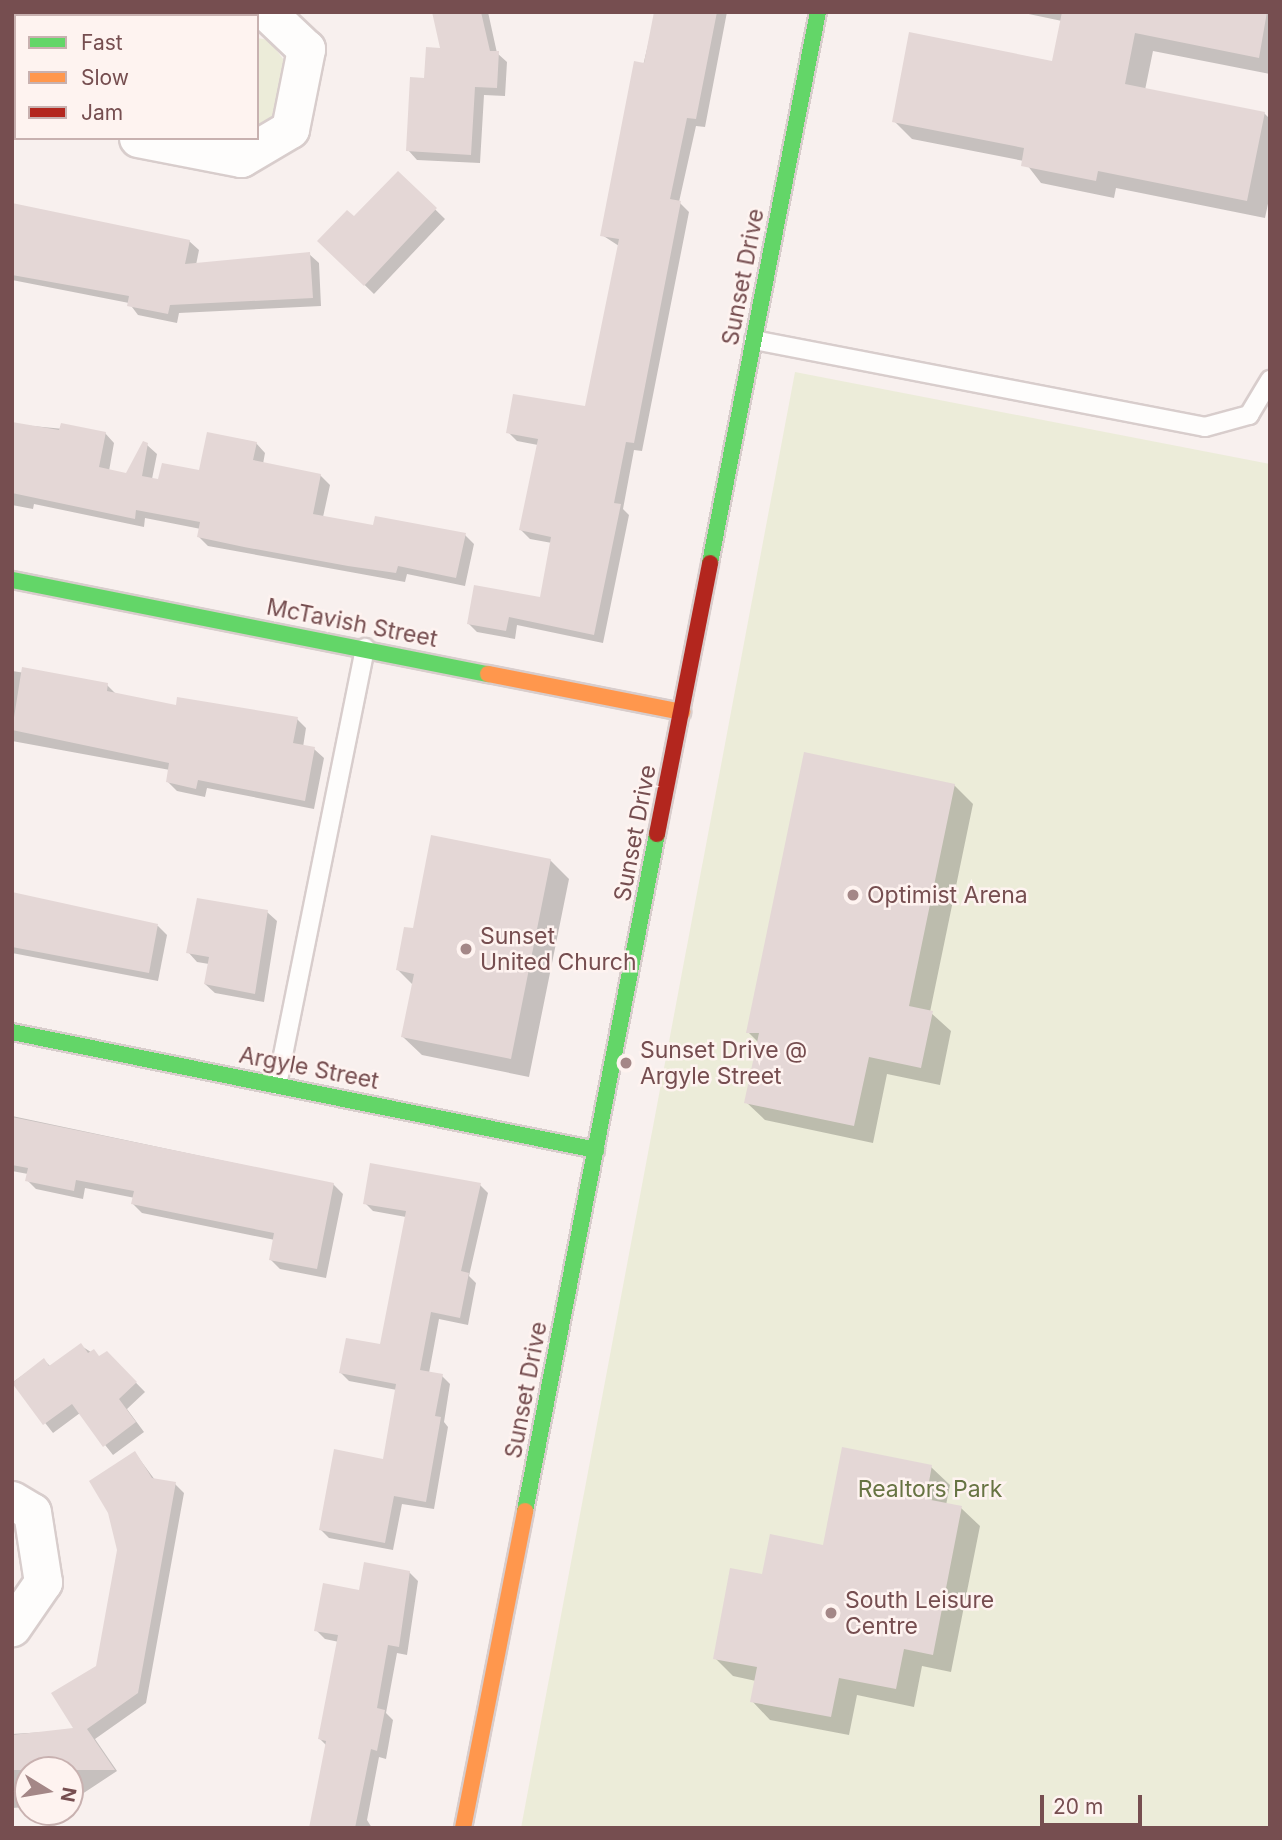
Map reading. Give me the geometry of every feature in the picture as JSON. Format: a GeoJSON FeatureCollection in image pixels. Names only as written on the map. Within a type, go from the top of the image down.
{"type":"FeatureCollection","features":[{"type":"Feature","properties":{"kind":"street"},"geometry":{"type":"LineString","coordinates":[[148,140],[241,158],[290,129],[306,50],[267,12]]}},
{"type":"Feature","properties":{"kind":"street","name":"Sunset Drive"},"geometry":{"type":"LineString","coordinates":[[463,1828],[818,12]]}},
{"type":"Feature","properties":{"kind":"street","name":"McTavish Street"},"geometry":{"type":"LineString","coordinates":[[12,580],[682,712]]}},
{"type":"Feature","properties":{"kind":"street","name":"Argyle Street"},"geometry":{"type":"LineString","coordinates":[[12,1032],[596,1150]]}},
{"type":"Feature","properties":{"kind":"street"},"geometry":{"type":"LineString","coordinates":[[12,1500],[32,1512],[43,1583],[12,1627]]}},
{"type":"Feature","properties":{"kind":"lane"},"geometry":{"type":"LineString","coordinates":[[754,340],[1205,427],[1249,415],[1270,380]]}},
{"type":"Feature","properties":{"kind":"lane"},"geometry":{"type":"LineString","coordinates":[[277,1085],[365,648]]}},
{"type":"Feature","properties":{"kind":"green space"},"geometry":{"type":"Polygon","coordinates":[[[12,12],[144,14],[14,14],[14,48],[12,12]]]}},
{"type":"Feature","properties":{"kind":"green space"},"geometry":{"type":"Polygon","coordinates":[[[259,38],[269,40],[286,63],[275,116],[259,125],[259,38]]]}},
{"type":"Feature","properties":{"kind":"green space","name":"Realtors Park"},"geometry":{"type":"Polygon","coordinates":[[[795,372],[1270,464],[1270,1828],[521,1828],[795,372]]]}},
{"type":"Feature","properties":{"kind":"building"},"geometry":{"type":"Polygon","coordinates":[[[432,12],[481,12],[490,51],[499,51],[497,88],[475,87],[471,155],[406,151],[410,77],[424,78],[426,47],[440,48],[432,12]]]}},
{"type":"Feature","properties":{"kind":"building"},"geometry":{"type":"Polygon","coordinates":[[[654,12],[717,12],[696,119],[687,118],[670,199],[681,201],[634,443],[626,442],[614,503],[621,504],[594,635],[509,617],[506,631],[467,624],[474,585],[540,597],[551,537],[519,530],[538,439],[506,433],[513,394],[585,406],[619,239],[600,236],[634,61],[644,63],[654,12]]]}},
{"type":"Feature","properties":{"kind":"building"},"geometry":{"type":"Polygon","coordinates":[[[1062,12],[1267,12],[1259,58],[1135,33],[1125,84],[1265,112],[1247,201],[1098,171],[1096,181],[1021,166],[1024,148],[892,122],[909,32],[1052,61],[1062,12]]]}},
{"type":"Feature","properties":{"kind":"building"},"geometry":{"type":"Polygon","coordinates":[[[398,171],[437,208],[364,286],[317,241],[347,210],[354,216],[398,171]]]}},
{"type":"Feature","properties":{"kind":"building"},"geometry":{"type":"Polygon","coordinates":[[[12,203],[190,240],[185,264],[310,252],[313,298],[170,305],[168,314],[127,306],[129,296],[12,275],[12,203]]]}},
{"type":"Feature","properties":{"kind":"building"},"geometry":{"type":"Polygon","coordinates":[[[12,422],[59,430],[61,423],[106,432],[99,467],[126,473],[143,441],[148,443],[142,476],[158,479],[162,463],[199,470],[207,432],[257,442],[253,460],[321,474],[313,514],[373,525],[375,516],[466,533],[456,578],[398,566],[396,573],[348,566],[244,547],[197,537],[200,522],[136,510],[135,519],[12,493],[12,422]]]}},
{"type":"Feature","properties":{"kind":"building"},"geometry":{"type":"Polygon","coordinates":[[[22,667],[108,683],[107,691],[176,705],[177,697],[298,717],[293,743],[315,747],[305,801],[198,780],[196,789],[166,782],[169,763],[12,730],[22,667]]]}},
{"type":"Feature","properties":{"kind":"building","name":"Optimist Arena"},"geometry":{"type":"Polygon","coordinates":[[[804,752],[955,784],[909,1006],[933,1011],[921,1068],[869,1057],[854,1126],[744,1103],[759,1033],[746,1033],[804,752]]]}},
{"type":"Feature","properties":{"kind":"building","name":"Sunset United Church"},"geometry":{"type":"Polygon","coordinates":[[[431,835],[551,859],[511,1059],[401,1037],[414,974],[396,970],[404,927],[413,928],[431,835]]]}},
{"type":"Feature","properties":{"kind":"building"},"geometry":{"type":"Polygon","coordinates":[[[12,892],[158,924],[149,973],[12,947],[12,892]]]}},
{"type":"Feature","properties":{"kind":"building"},"geometry":{"type":"Polygon","coordinates":[[[197,898],[268,910],[255,994],[204,984],[209,957],[186,953],[197,898]]]}},
{"type":"Feature","properties":{"kind":"building"},"geometry":{"type":"Polygon","coordinates":[[[12,1117],[334,1183],[317,1269],[269,1260],[274,1233],[131,1204],[134,1191],[76,1180],[74,1191],[25,1181],[28,1168],[12,1165],[12,1117]]]}},
{"type":"Feature","properties":{"kind":"building"},"geometry":{"type":"Polygon","coordinates":[[[370,1163],[481,1183],[461,1271],[469,1273],[460,1318],[431,1312],[420,1370],[443,1374],[435,1416],[441,1417],[426,1502],[394,1496],[385,1543],[319,1530],[334,1449],[383,1459],[396,1384],[339,1373],[346,1338],[380,1344],[406,1211],[363,1204],[370,1163]]]}},
{"type":"Feature","properties":{"kind":"building"},"geometry":{"type":"Polygon","coordinates":[[[81,1343],[88,1353],[94,1349],[99,1356],[107,1351],[137,1382],[119,1399],[136,1422],[103,1447],[72,1404],[43,1425],[12,1383],[44,1358],[49,1366],[81,1343]]]}},
{"type":"Feature","properties":{"kind":"building","name":"South Leisure Centre"},"geometry":{"type":"Polygon","coordinates":[[[842,1447],[932,1465],[926,1499],[962,1506],[933,1655],[904,1649],[896,1689],[839,1678],[831,1717],[750,1702],[757,1667],[713,1659],[730,1568],[762,1574],[770,1534],[823,1545],[842,1447]]]}},
{"type":"Feature","properties":{"kind":"building"},"geometry":{"type":"Polygon","coordinates":[[[135,1451],[152,1478],[176,1482],[138,1693],[87,1729],[115,1770],[84,1770],[84,1756],[14,1756],[12,1770],[12,1735],[73,1728],[51,1693],[96,1666],[117,1550],[108,1513],[89,1481],[135,1451]]]}},
{"type":"Feature","properties":{"kind":"building"},"geometry":{"type":"Polygon","coordinates":[[[364,1562],[410,1571],[399,1647],[388,1645],[377,1708],[385,1710],[377,1751],[371,1749],[355,1828],[309,1828],[326,1741],[318,1739],[338,1635],[314,1631],[323,1583],[359,1590],[364,1562]]]}},
{"type":"Feature","properties":{"kind":"traffic: fast"},"geometry":{"type":"LineString","coordinates":[[710,563],[818,12]]}},
{"type":"Feature","properties":{"kind":"traffic: fast"},"geometry":{"type":"LineString","coordinates":[[12,580],[488,674]]}},
{"type":"Feature","properties":{"kind":"traffic: fast"},"geometry":{"type":"LineString","coordinates":[[525,1511],[657,834]]}},
{"type":"Feature","properties":{"kind":"traffic: fast"},"geometry":{"type":"LineString","coordinates":[[12,1032],[596,1150]]}},
{"type":"Feature","properties":{"kind":"traffic: slow"},"geometry":{"type":"LineString","coordinates":[[488,674],[682,712]]}},
{"type":"Feature","properties":{"kind":"traffic: slow"},"geometry":{"type":"LineString","coordinates":[[463,1828],[525,1511]]}},
{"type":"Feature","properties":{"kind":"traffic: jam"},"geometry":{"type":"LineString","coordinates":[[657,834],[710,563]]}},
{"type":"Feature","properties":{"kind":"place","name":"Optimist Arena"},"geometry":{"type":"Point","coordinates":[853,895]}},
{"type":"Feature","properties":{"kind":"place","name":"Sunset United Church"},"geometry":{"type":"Point","coordinates":[466,949]}},
{"type":"Feature","properties":{"kind":"place","name":"Sunset Drive @ Argyle Street"},"geometry":{"type":"Point","coordinates":[626,1063]}},
{"type":"Feature","properties":{"kind":"place","name":"South Leisure Centre"},"geometry":{"type":"Point","coordinates":[831,1613]}}]}
